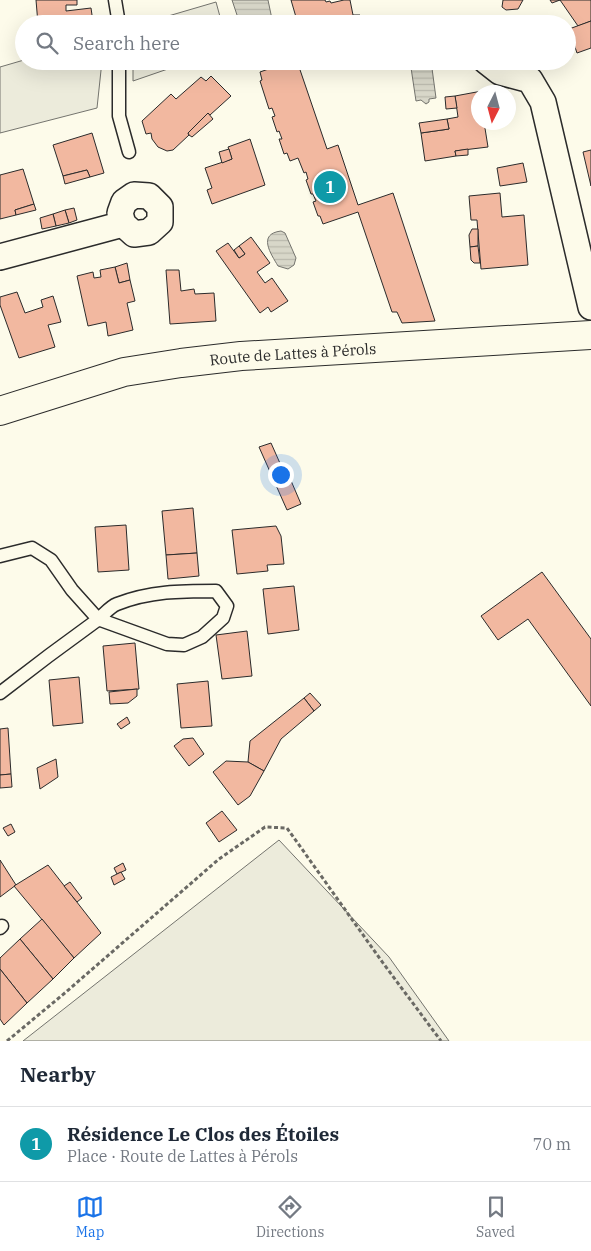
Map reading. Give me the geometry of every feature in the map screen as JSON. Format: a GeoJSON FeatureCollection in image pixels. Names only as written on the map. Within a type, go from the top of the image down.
{"type":"FeatureCollection","features":[{"type":"Feature","properties":{"kind":"street"},"geometry":{"type":"LineString","coordinates":[[497,70],[530,80],[542,102],[591,307]]}},
{"type":"Feature","properties":{"kind":"street"},"geometry":{"type":"LineString","coordinates":[[0,257],[123,224]]}},
{"type":"Feature","properties":{"kind":"street","name":"Route de Lattes à Pérols"},"geometry":{"type":"LineString","coordinates":[[0,410],[124,372],[181,363],[251,356],[591,334]]}},
{"type":"Feature","properties":{"kind":"lane"},"geometry":{"type":"LineString","coordinates":[[115,0],[118,15]]}},
{"type":"Feature","properties":{"kind":"lane"},"geometry":{"type":"LineString","coordinates":[[119,70],[119,116],[129,152]]}},
{"type":"Feature","properties":{"kind":"lane"},"geometry":{"type":"LineString","coordinates":[[0,556],[32,548],[51,560],[72,590],[98,619],[167,644],[184,645],[202,637],[223,618],[227,606],[216,591],[175,591],[145,595],[114,604],[98,619],[0,693]]}},
{"type":"Feature","properties":{"kind":"path"},"geometry":{"type":"LineString","coordinates":[[7,1041],[219,859],[265,827],[287,828],[441,1041]]}},
{"type":"Feature","properties":{"kind":"shaded area"},"geometry":{"type":"Polygon","coordinates":[[[232,0],[268,0],[271,15],[237,15],[232,0]]]}},
{"type":"Feature","properties":{"kind":"shaded area"},"geometry":{"type":"Polygon","coordinates":[[[216,2],[220,15],[172,15],[216,2]]]}},
{"type":"Feature","properties":{"kind":"shaded area"},"geometry":{"type":"Polygon","coordinates":[[[15,63],[15,70],[101,70],[97,108],[0,133],[0,67],[15,63]]]}},
{"type":"Feature","properties":{"kind":"shaded area"},"geometry":{"type":"Polygon","coordinates":[[[133,70],[165,70],[133,81],[133,70]]]}},
{"type":"Feature","properties":{"kind":"shaded area"},"geometry":{"type":"Polygon","coordinates":[[[411,70],[432,70],[436,98],[429,99],[429,102],[426,104],[421,100],[416,101],[411,70]]]}},
{"type":"Feature","properties":{"kind":"shaded area"},"geometry":{"type":"Polygon","coordinates":[[[281,231],[285,233],[296,258],[294,265],[288,269],[278,266],[268,245],[269,236],[281,231]]]}},
{"type":"Feature","properties":{"kind":"shaded area"},"geometry":{"type":"Polygon","coordinates":[[[279,840],[389,957],[449,1041],[23,1041],[279,840]]]}},
{"type":"Feature","properties":{"kind":"building"},"geometry":{"type":"Polygon","coordinates":[[[36,0],[77,0],[77,5],[66,5],[66,11],[91,8],[92,15],[37,15],[36,0]]]}},
{"type":"Feature","properties":{"kind":"building"},"geometry":{"type":"Polygon","coordinates":[[[291,0],[325,0],[331,3],[350,0],[353,15],[295,15],[291,0]]]}},
{"type":"Feature","properties":{"kind":"building"},"geometry":{"type":"Polygon","coordinates":[[[503,0],[523,0],[518,9],[506,10],[502,7],[503,0]]]}},
{"type":"Feature","properties":{"kind":"building"},"geometry":{"type":"Polygon","coordinates":[[[560,0],[591,0],[591,21],[578,26],[576,15],[570,15],[560,0]]]}},
{"type":"Feature","properties":{"kind":"building"},"geometry":{"type":"Polygon","coordinates":[[[591,21],[591,48],[577,53],[576,50],[576,26],[591,21]]]}},
{"type":"Feature","properties":{"kind":"building"},"geometry":{"type":"Polygon","coordinates":[[[266,70],[300,70],[327,149],[338,145],[358,205],[393,193],[435,321],[402,323],[397,312],[392,312],[358,212],[323,224],[313,202],[316,201],[313,194],[311,194],[306,180],[308,179],[306,172],[304,173],[298,158],[290,161],[287,153],[284,154],[279,139],[282,139],[279,131],[277,132],[272,117],[275,116],[272,108],[269,109],[260,81],[262,80],[260,72],[266,70]]]}},
{"type":"Feature","properties":{"kind":"building"},"geometry":{"type":"Polygon","coordinates":[[[211,76],[231,96],[210,115],[208,113],[173,150],[167,151],[158,147],[152,139],[151,133],[146,134],[142,121],[171,94],[176,99],[201,77],[206,81],[211,76]]]}},
{"type":"Feature","properties":{"kind":"building"},"geometry":{"type":"Polygon","coordinates":[[[471,93],[471,130],[485,130],[488,147],[455,151],[456,156],[425,161],[421,133],[449,129],[447,119],[458,117],[455,96],[471,93]]]}},
{"type":"Feature","properties":{"kind":"building"},"geometry":{"type":"Polygon","coordinates":[[[455,96],[457,108],[446,109],[445,97],[455,96]]]}},
{"type":"Feature","properties":{"kind":"building"},"geometry":{"type":"Polygon","coordinates":[[[208,113],[213,119],[192,137],[189,135],[188,133],[208,113]]]}},
{"type":"Feature","properties":{"kind":"building"},"geometry":{"type":"Polygon","coordinates":[[[447,119],[449,129],[421,133],[419,123],[447,119]]]}},
{"type":"Feature","properties":{"kind":"building"},"geometry":{"type":"Polygon","coordinates":[[[92,133],[104,173],[90,177],[87,170],[63,176],[53,145],[92,133]]]}},
{"type":"Feature","properties":{"kind":"building"},"geometry":{"type":"Polygon","coordinates":[[[250,139],[265,185],[212,204],[207,190],[212,188],[205,168],[232,159],[228,147],[250,139]]]}},
{"type":"Feature","properties":{"kind":"building"},"geometry":{"type":"Polygon","coordinates":[[[229,149],[232,159],[222,163],[219,152],[229,149]]]}},
{"type":"Feature","properties":{"kind":"building"},"geometry":{"type":"Polygon","coordinates":[[[468,149],[468,155],[456,156],[455,151],[468,149]]]}},
{"type":"Feature","properties":{"kind":"building"},"geometry":{"type":"Polygon","coordinates":[[[591,150],[591,186],[583,152],[591,150]]]}},
{"type":"Feature","properties":{"kind":"building"},"geometry":{"type":"Polygon","coordinates":[[[523,163],[527,182],[500,186],[497,168],[523,163]]]}},
{"type":"Feature","properties":{"kind":"building"},"geometry":{"type":"Polygon","coordinates":[[[23,169],[34,204],[15,210],[16,215],[0,219],[0,175],[23,169]]]}},
{"type":"Feature","properties":{"kind":"building"},"geometry":{"type":"Polygon","coordinates":[[[87,170],[90,177],[65,184],[63,176],[87,170]]]}},
{"type":"Feature","properties":{"kind":"building"},"geometry":{"type":"Polygon","coordinates":[[[500,193],[502,217],[524,215],[528,265],[481,269],[477,220],[471,220],[469,196],[500,193]]]}},
{"type":"Feature","properties":{"kind":"building"},"geometry":{"type":"Polygon","coordinates":[[[34,204],[36,210],[16,215],[15,210],[34,204]]]}},
{"type":"Feature","properties":{"kind":"building"},"geometry":{"type":"Polygon","coordinates":[[[74,208],[77,220],[69,223],[65,210],[74,208]]]}},
{"type":"Feature","properties":{"kind":"building"},"geometry":{"type":"Polygon","coordinates":[[[65,210],[69,223],[56,226],[53,214],[65,210]]]}},
{"type":"Feature","properties":{"kind":"building"},"geometry":{"type":"Polygon","coordinates":[[[53,214],[56,226],[42,229],[40,218],[53,214]]]}},
{"type":"Feature","properties":{"kind":"building"},"geometry":{"type":"Polygon","coordinates":[[[472,229],[478,229],[478,246],[470,247],[469,235],[472,229]]]}},
{"type":"Feature","properties":{"kind":"building"},"geometry":{"type":"Polygon","coordinates":[[[251,237],[270,263],[257,272],[265,283],[272,278],[288,301],[271,312],[268,307],[260,313],[216,251],[228,243],[239,258],[245,254],[239,246],[251,237]]]}},
{"type":"Feature","properties":{"kind":"building"},"geometry":{"type":"Polygon","coordinates":[[[239,246],[245,254],[239,258],[234,250],[239,246]]]}},
{"type":"Feature","properties":{"kind":"building"},"geometry":{"type":"Polygon","coordinates":[[[478,246],[480,263],[474,263],[471,260],[470,247],[478,246]]]}},
{"type":"Feature","properties":{"kind":"building"},"geometry":{"type":"Polygon","coordinates":[[[127,263],[130,280],[119,283],[115,267],[127,263]]]}},
{"type":"Feature","properties":{"kind":"building"},"geometry":{"type":"Polygon","coordinates":[[[115,267],[119,283],[130,280],[135,301],[127,303],[133,330],[108,336],[106,322],[88,326],[77,276],[93,272],[94,278],[101,277],[100,270],[115,267]]]}},
{"type":"Feature","properties":{"kind":"building"},"geometry":{"type":"Polygon","coordinates":[[[166,270],[179,270],[181,291],[194,289],[195,294],[214,293],[216,321],[170,324],[166,270]]]}},
{"type":"Feature","properties":{"kind":"building"},"geometry":{"type":"Polygon","coordinates":[[[17,292],[25,313],[43,307],[41,300],[53,296],[61,322],[48,325],[55,347],[19,358],[0,305],[0,297],[17,292]]]}},
{"type":"Feature","properties":{"kind":"building"},"geometry":{"type":"Polygon","coordinates":[[[271,443],[283,470],[286,469],[301,504],[287,510],[259,447],[271,443]]]}},
{"type":"Feature","properties":{"kind":"building"},"geometry":{"type":"Polygon","coordinates":[[[193,508],[197,553],[166,555],[162,511],[193,508]]]}},
{"type":"Feature","properties":{"kind":"building"},"geometry":{"type":"Polygon","coordinates":[[[126,525],[129,570],[98,572],[95,527],[126,525]]]}},
{"type":"Feature","properties":{"kind":"building"},"geometry":{"type":"Polygon","coordinates":[[[276,526],[281,536],[284,564],[267,565],[268,571],[237,574],[232,530],[276,526]]]}},
{"type":"Feature","properties":{"kind":"building"},"geometry":{"type":"Polygon","coordinates":[[[197,553],[199,576],[168,579],[166,555],[197,553]]]}},
{"type":"Feature","properties":{"kind":"building"},"geometry":{"type":"Polygon","coordinates":[[[542,572],[591,639],[591,706],[528,619],[498,640],[481,616],[542,572]]]}},
{"type":"Feature","properties":{"kind":"building"},"geometry":{"type":"Polygon","coordinates":[[[294,586],[299,630],[268,634],[263,589],[294,586]]]}},
{"type":"Feature","properties":{"kind":"building"},"geometry":{"type":"Polygon","coordinates":[[[247,631],[252,676],[222,679],[216,635],[247,631]]]}},
{"type":"Feature","properties":{"kind":"building"},"geometry":{"type":"Polygon","coordinates":[[[135,643],[139,689],[107,691],[103,646],[135,643]]]}},
{"type":"Feature","properties":{"kind":"building"},"geometry":{"type":"Polygon","coordinates":[[[79,677],[83,723],[53,726],[49,680],[79,677]]]}},
{"type":"Feature","properties":{"kind":"building"},"geometry":{"type":"Polygon","coordinates":[[[208,681],[212,726],[181,728],[177,684],[208,681]]]}},
{"type":"Feature","properties":{"kind":"building"},"geometry":{"type":"Polygon","coordinates":[[[137,689],[137,696],[128,703],[110,704],[109,692],[137,689]]]}},
{"type":"Feature","properties":{"kind":"building"},"geometry":{"type":"Polygon","coordinates":[[[310,693],[321,705],[314,711],[304,698],[310,693]]]}},
{"type":"Feature","properties":{"kind":"building"},"geometry":{"type":"Polygon","coordinates":[[[304,698],[314,711],[281,739],[264,771],[248,762],[250,741],[304,698]]]}},
{"type":"Feature","properties":{"kind":"building"},"geometry":{"type":"Polygon","coordinates":[[[127,717],[130,723],[121,729],[117,724],[127,717]]]}},
{"type":"Feature","properties":{"kind":"building"},"geometry":{"type":"Polygon","coordinates":[[[8,728],[11,774],[0,775],[0,729],[8,728]]]}},
{"type":"Feature","properties":{"kind":"building"},"geometry":{"type":"Polygon","coordinates":[[[193,738],[204,754],[189,766],[174,746],[183,739],[193,738]]]}},
{"type":"Feature","properties":{"kind":"building"},"geometry":{"type":"Polygon","coordinates":[[[56,759],[58,777],[40,789],[37,768],[56,759]]]}},
{"type":"Feature","properties":{"kind":"building"},"geometry":{"type":"Polygon","coordinates":[[[226,761],[248,762],[264,771],[250,796],[238,805],[213,772],[226,761]]]}},
{"type":"Feature","properties":{"kind":"building"},"geometry":{"type":"Polygon","coordinates":[[[11,774],[12,787],[0,788],[0,775],[11,774]]]}},
{"type":"Feature","properties":{"kind":"building"},"geometry":{"type":"Polygon","coordinates":[[[222,811],[237,830],[219,842],[206,823],[222,811]]]}},
{"type":"Feature","properties":{"kind":"building"},"geometry":{"type":"Polygon","coordinates":[[[11,824],[15,832],[8,836],[3,828],[11,824]]]}},
{"type":"Feature","properties":{"kind":"building"},"geometry":{"type":"Polygon","coordinates":[[[0,860],[16,885],[0,897],[0,860]]]}},
{"type":"Feature","properties":{"kind":"building"},"geometry":{"type":"Polygon","coordinates":[[[123,863],[126,870],[117,874],[114,868],[123,863]]]}},
{"type":"Feature","properties":{"kind":"building"},"geometry":{"type":"Polygon","coordinates":[[[48,865],[101,933],[74,958],[14,886],[48,865]]]}},
{"type":"Feature","properties":{"kind":"building"},"geometry":{"type":"Polygon","coordinates":[[[121,872],[125,879],[114,885],[111,877],[121,872]]]}},
{"type":"Feature","properties":{"kind":"building"},"geometry":{"type":"Polygon","coordinates":[[[70,882],[82,898],[77,902],[64,886],[70,882]]]}},
{"type":"Feature","properties":{"kind":"building"},"geometry":{"type":"Polygon","coordinates":[[[42,919],[74,958],[53,979],[20,939],[42,919]]]}},
{"type":"Feature","properties":{"kind":"building"},"geometry":{"type":"Polygon","coordinates":[[[20,939],[53,979],[27,1003],[0,969],[0,958],[20,939]]]}},
{"type":"Feature","properties":{"kind":"building"},"geometry":{"type":"Polygon","coordinates":[[[0,969],[27,1003],[4,1025],[0,1019],[0,969]]]}},
{"type":"Feature","properties":{"kind":"place","name":"Résidence Le Clos des Étoiles"},"geometry":{"type":"Point","coordinates":[330,187]}}]}
